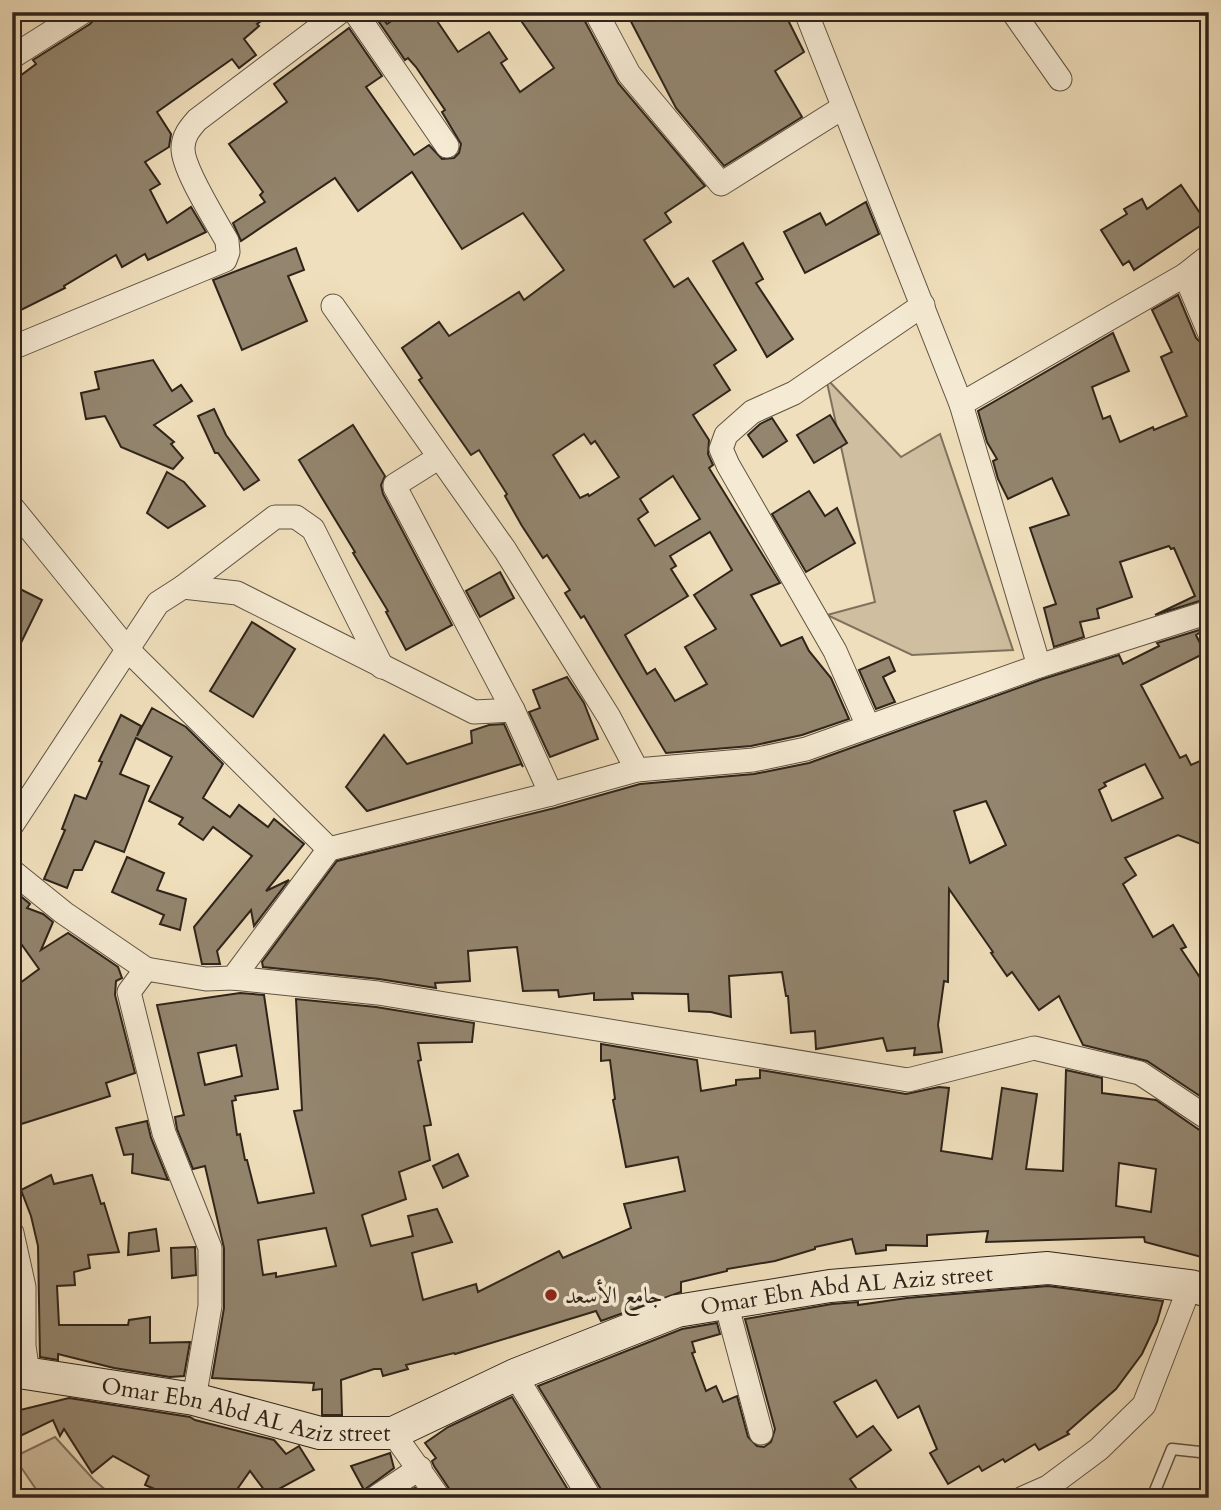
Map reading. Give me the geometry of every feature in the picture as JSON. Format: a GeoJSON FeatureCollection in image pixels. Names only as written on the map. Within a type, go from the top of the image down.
{"type":"FeatureCollection","features":[{"type":"Feature","properties":{"kind":"street"},"geometry":{"type":"LineString","coordinates":[[12,57],[83,12]]}},
{"type":"Feature","properties":{"kind":"street"},"geometry":{"type":"LineString","coordinates":[[12,348],[225,260],[227,241],[186,163],[183,148],[187,132],[197,120],[340,12]]}},
{"type":"Feature","properties":{"kind":"street"},"geometry":{"type":"LineString","coordinates":[[355,12],[447,146]]}},
{"type":"Feature","properties":{"kind":"street"},"geometry":{"type":"LineString","coordinates":[[596,12],[629,74],[721,184],[842,108]]}},
{"type":"Feature","properties":{"kind":"street"},"geometry":{"type":"LineString","coordinates":[[1013,12],[1060,79]]}},
{"type":"Feature","properties":{"kind":"street"},"geometry":{"type":"LineString","coordinates":[[814,16],[842,108],[961,404],[1039,666]]}},
{"type":"Feature","properties":{"kind":"street"},"geometry":{"type":"LineString","coordinates":[[961,404],[1185,275],[1209,257]]}},
{"type":"Feature","properties":{"kind":"street"},"geometry":{"type":"LineString","coordinates":[[1185,275],[1209,332]]}},
{"type":"Feature","properties":{"kind":"street"},"geometry":{"type":"LineString","coordinates":[[868,726],[835,651],[721,449],[726,435],[752,412],[794,393],[923,305]]}},
{"type":"Feature","properties":{"kind":"street"},"geometry":{"type":"LineString","coordinates":[[333,306],[505,550],[608,717],[637,770]]}},
{"type":"Feature","properties":{"kind":"street"},"geometry":{"type":"LineString","coordinates":[[438,458],[395,487],[513,710],[551,794]]}},
{"type":"Feature","properties":{"kind":"street"},"geometry":{"type":"LineString","coordinates":[[12,507],[128,650],[329,849]]}},
{"type":"Feature","properties":{"kind":"street"},"geometry":{"type":"LineString","coordinates":[[12,825],[158,603],[275,517],[296,517],[313,529],[382,667]]}},
{"type":"Feature","properties":{"kind":"street"},"geometry":{"type":"LineString","coordinates":[[183,587],[237,593],[474,712],[513,710]]}},
{"type":"Feature","properties":{"kind":"street"},"geometry":{"type":"LineString","coordinates":[[233,978],[329,849],[637,770],[753,761],[806,749],[1039,666],[1209,612]]}},
{"type":"Feature","properties":{"kind":"street"},"geometry":{"type":"LineString","coordinates":[[12,871],[64,913],[146,969],[206,979],[233,978],[378,992],[908,1080],[1034,1048],[1140,1073],[1209,1119]]}},
{"type":"Feature","properties":{"kind":"street"},"geometry":{"type":"LineString","coordinates":[[146,969],[129,992],[164,1133],[210,1248],[210,1306],[194,1399]]}},
{"type":"Feature","properties":{"kind":"street"},"geometry":{"type":"LineString","coordinates":[[12,1233],[23,1287],[24,1346],[20,1372]]}},
{"type":"Feature","properties":{"kind":"street","name":"Omar Ebn Abd AL Aziz street"},"geometry":{"type":"LineString","coordinates":[[20,1372],[194,1399],[320,1433],[393,1433],[515,1375],[677,1311],[830,1286],[1048,1268],[1199,1289]]}},
{"type":"Feature","properties":{"kind":"street"},"geometry":{"type":"LineString","coordinates":[[1023,1498],[1045,1492],[1099,1449],[1144,1405],[1199,1289]]}},
{"type":"Feature","properties":{"kind":"street"},"geometry":{"type":"LineString","coordinates":[[726,1303],[761,1433]]}},
{"type":"Feature","properties":{"kind":"street"},"geometry":{"type":"LineString","coordinates":[[515,1375],[590,1498]]}},
{"type":"Feature","properties":{"kind":"street"},"geometry":{"type":"LineString","coordinates":[[393,1433],[439,1498]]}},
{"type":"Feature","properties":{"kind":"street"},"geometry":{"type":"LineString","coordinates":[[375,1498],[420,1468]]}},
{"type":"Feature","properties":{"kind":"lane"},"geometry":{"type":"LineString","coordinates":[[1152,1498],[1172,1449],[1209,1453]]}},
{"type":"Feature","properties":{"kind":"shaded area"},"geometry":{"type":"Polygon","coordinates":[[[826,378],[901,457],[940,434],[1013,650],[912,655],[827,615],[875,602],[826,378]]]}},
{"type":"Feature","properties":{"kind":"shaded area"},"geometry":{"type":"Polygon","coordinates":[[[55,1437],[94,1480],[115,1498],[42,1498],[14,1457],[55,1437]]]}},
{"type":"Feature","properties":{"kind":"building"},"geometry":{"type":"Polygon","coordinates":[[[101,12],[274,12],[257,24],[259,26],[244,39],[256,55],[239,68],[232,59],[157,112],[171,134],[169,147],[145,162],[160,184],[150,190],[167,223],[191,207],[206,232],[148,260],[145,254],[122,267],[116,255],[64,286],[65,288],[17,312],[12,303],[12,82],[36,64],[33,60],[90,24],[101,12]]]}},
{"type":"Feature","properties":{"kind":"building"},"geometry":{"type":"Polygon","coordinates":[[[405,12],[431,12],[458,52],[489,32],[507,59],[501,63],[520,92],[554,68],[515,12],[580,12],[618,83],[705,186],[665,213],[671,222],[644,240],[674,287],[688,278],[736,350],[714,365],[730,390],[693,415],[709,440],[708,454],[713,465],[709,468],[780,583],[751,595],[781,646],[802,637],[809,651],[831,678],[849,719],[802,735],[751,746],[666,753],[584,616],[581,618],[565,593],[570,590],[547,555],[543,558],[522,526],[505,496],[507,494],[479,450],[471,455],[419,380],[422,378],[402,348],[439,322],[449,336],[519,292],[524,300],[564,270],[523,213],[462,249],[412,172],[358,211],[335,178],[241,241],[233,223],[265,202],[260,195],[263,192],[229,144],[287,102],[274,84],[349,28],[382,76],[366,87],[414,155],[429,145],[442,159],[454,158],[459,153],[461,144],[442,112],[445,110],[416,67],[408,58],[405,60],[379,22],[383,19],[387,24],[405,12]],[[584,434],[553,455],[580,498],[588,494],[589,496],[619,477],[595,441],[591,444],[584,434]],[[673,476],[640,499],[648,512],[638,519],[655,546],[700,519],[673,476]],[[710,532],[670,556],[676,566],[671,569],[688,596],[625,635],[647,674],[655,669],[675,701],[707,684],[685,647],[716,629],[694,595],[732,570],[710,532]]]}},
{"type":"Feature","properties":{"kind":"building"},"geometry":{"type":"Polygon","coordinates":[[[626,12],[784,12],[804,52],[775,71],[802,117],[724,166],[676,108],[626,12]]]}},
{"type":"Feature","properties":{"kind":"building"},"geometry":{"type":"Polygon","coordinates":[[[1181,185],[1206,222],[1134,270],[1129,261],[1123,265],[1101,230],[1127,214],[1124,209],[1142,199],[1147,209],[1181,185]]]}},
{"type":"Feature","properties":{"kind":"building"},"geometry":{"type":"Polygon","coordinates":[[[866,202],[879,234],[805,273],[784,232],[820,213],[826,225],[866,202]]]}},
{"type":"Feature","properties":{"kind":"building"},"geometry":{"type":"Polygon","coordinates":[[[743,243],[763,279],[756,283],[793,339],[767,357],[713,261],[743,243]]]}},
{"type":"Feature","properties":{"kind":"building"},"geometry":{"type":"Polygon","coordinates":[[[296,248],[304,270],[288,276],[307,321],[242,350],[213,280],[296,248]]]}},
{"type":"Feature","properties":{"kind":"building"},"geometry":{"type":"Polygon","coordinates":[[[1178,295],[1196,338],[1209,346],[1209,598],[1155,615],[1195,596],[1174,548],[1169,546],[1120,562],[1132,597],[1097,609],[1099,618],[1080,622],[1084,637],[1054,647],[1044,608],[1056,604],[1030,528],[1069,515],[1052,478],[1008,499],[998,479],[993,461],[997,459],[987,442],[978,411],[1113,333],[1129,371],[1092,387],[1103,419],[1110,416],[1120,442],[1187,416],[1161,357],[1172,352],[1152,310],[1178,295]]]}},
{"type":"Feature","properties":{"kind":"building"},"geometry":{"type":"Polygon","coordinates":[[[153,360],[172,391],[181,385],[192,401],[154,425],[174,442],[171,444],[183,458],[173,469],[121,447],[105,416],[86,419],[81,393],[99,389],[95,372],[153,360]]]}},
{"type":"Feature","properties":{"kind":"building"},"geometry":{"type":"Polygon","coordinates":[[[214,409],[226,435],[259,480],[244,490],[218,453],[215,453],[198,416],[214,409]]]}},
{"type":"Feature","properties":{"kind":"building"},"geometry":{"type":"Polygon","coordinates":[[[830,415],[847,443],[814,463],[797,435],[830,415]]]}},
{"type":"Feature","properties":{"kind":"building"},"geometry":{"type":"Polygon","coordinates":[[[772,418],[787,441],[763,457],[748,435],[772,418]]]}},
{"type":"Feature","properties":{"kind":"building"},"geometry":{"type":"Polygon","coordinates":[[[353,425],[385,476],[381,485],[383,494],[452,625],[406,650],[386,612],[388,611],[353,553],[355,552],[299,460],[353,425]]]}},
{"type":"Feature","properties":{"kind":"building"},"geometry":{"type":"Polygon","coordinates":[[[167,472],[184,482],[205,506],[168,528],[147,513],[167,472]]]}},
{"type":"Feature","properties":{"kind":"building"},"geometry":{"type":"Polygon","coordinates":[[[809,491],[825,516],[837,508],[855,543],[806,572],[772,514],[809,491]]]}},
{"type":"Feature","properties":{"kind":"building"},"geometry":{"type":"Polygon","coordinates":[[[500,572],[514,598],[480,617],[466,591],[500,572]]]}},
{"type":"Feature","properties":{"kind":"building"},"geometry":{"type":"Polygon","coordinates":[[[12,585],[42,600],[12,661],[12,585]]]}},
{"type":"Feature","properties":{"kind":"building"},"geometry":{"type":"Polygon","coordinates":[[[252,622],[295,649],[253,717],[210,691],[252,622]]]}},
{"type":"Feature","properties":{"kind":"building"},"geometry":{"type":"Polygon","coordinates":[[[1209,627],[1196,635],[1205,653],[1141,685],[1180,758],[1186,755],[1191,765],[1209,757],[1209,847],[1178,835],[1125,858],[1136,875],[1123,884],[1153,937],[1173,925],[1186,947],[1181,949],[1209,991],[1209,1102],[1147,1061],[1083,1045],[1059,996],[1039,1010],[1012,972],[1007,976],[949,889],[948,982],[944,981],[938,1025],[942,1052],[914,1055],[915,1048],[887,1051],[883,1038],[816,1049],[815,1031],[791,1033],[788,996],[782,972],[729,976],[731,1017],[711,1012],[689,1011],[688,994],[632,993],[633,999],[594,1000],[594,993],[559,997],[558,990],[523,991],[517,947],[468,951],[470,981],[435,983],[436,988],[263,967],[262,962],[337,861],[555,808],[640,784],[754,774],[809,763],[1043,679],[1119,655],[1123,664],[1159,646],[1157,643],[1209,627]],[[1145,764],[1104,783],[1106,786],[1099,790],[1112,821],[1163,798],[1145,764]],[[986,801],[954,811],[970,863],[1006,845],[986,801]]]}},
{"type":"Feature","properties":{"kind":"building"},"geometry":{"type":"Polygon","coordinates":[[[889,657],[895,671],[883,677],[895,702],[876,709],[859,670],[889,657]]]}},
{"type":"Feature","properties":{"kind":"building"},"geometry":{"type":"Polygon","coordinates":[[[567,677],[584,703],[598,739],[550,757],[529,712],[540,708],[533,690],[567,677]]]}},
{"type":"Feature","properties":{"kind":"building"},"geometry":{"type":"Polygon","coordinates":[[[152,708],[186,727],[223,764],[203,798],[230,817],[239,805],[268,827],[274,819],[304,844],[266,891],[289,880],[254,926],[251,910],[217,951],[220,964],[202,964],[194,927],[252,856],[213,827],[203,840],[179,824],[183,818],[149,801],[172,757],[136,738],[120,774],[149,786],[124,852],[95,841],[82,870],[74,870],[67,888],[44,879],[65,830],[62,829],[75,795],[86,799],[102,762],[99,761],[121,715],[141,726],[137,736],[152,708]]]}},
{"type":"Feature","properties":{"kind":"building"},"geometry":{"type":"Polygon","coordinates":[[[504,724],[523,767],[521,764],[367,811],[346,787],[384,735],[407,764],[472,743],[471,731],[489,725],[504,724]]]}},
{"type":"Feature","properties":{"kind":"building"},"geometry":{"type":"Polygon","coordinates":[[[127,857],[164,873],[157,890],[186,899],[180,930],[160,924],[164,915],[112,892],[127,857]]]}},
{"type":"Feature","properties":{"kind":"building"},"geometry":{"type":"Polygon","coordinates":[[[12,889],[30,904],[27,908],[43,914],[53,922],[41,950],[68,933],[118,967],[122,978],[116,981],[115,995],[135,1073],[106,1083],[110,1096],[15,1126],[12,1117],[12,989],[39,969],[12,931],[12,889]]]}},
{"type":"Feature","properties":{"kind":"building"},"geometry":{"type":"Polygon","coordinates":[[[240,993],[264,995],[278,1089],[235,1096],[236,1100],[232,1101],[237,1135],[240,1134],[258,1203],[314,1193],[294,1111],[302,1110],[296,999],[376,1007],[474,1023],[472,1042],[418,1043],[421,1060],[418,1061],[431,1125],[424,1126],[430,1160],[399,1172],[406,1199],[362,1215],[371,1246],[413,1236],[408,1216],[437,1209],[452,1242],[412,1253],[423,1300],[476,1284],[478,1292],[559,1251],[563,1258],[631,1228],[624,1204],[685,1191],[678,1157],[626,1167],[613,1100],[610,1060],[601,1061],[601,1044],[697,1060],[701,1091],[736,1085],[736,1080],[760,1078],[760,1070],[906,1094],[939,1087],[949,1088],[941,1151],[992,1159],[1002,1088],[1037,1094],[1026,1169],[1063,1171],[1066,1070],[1102,1078],[1102,1093],[1156,1100],[1201,1131],[1209,1133],[1209,1259],[1145,1242],[1144,1237],[986,1242],[988,1231],[927,1235],[927,1246],[886,1245],[886,1250],[856,1254],[852,1239],[815,1247],[775,1261],[727,1269],[681,1282],[681,1292],[601,1321],[596,1311],[455,1354],[406,1365],[408,1369],[383,1376],[381,1369],[374,1369],[341,1380],[342,1415],[322,1415],[322,1389],[313,1390],[314,1383],[212,1378],[224,1308],[224,1248],[205,1166],[193,1169],[177,1129],[175,1117],[184,1115],[157,1005],[240,993]],[[236,1045],[198,1053],[205,1085],[242,1076],[236,1045]],[[1119,1163],[1116,1206],[1151,1212],[1156,1169],[1119,1163]],[[326,1228],[258,1240],[263,1275],[276,1273],[276,1277],[336,1266],[326,1228]]]}},
{"type":"Feature","properties":{"kind":"building"},"geometry":{"type":"Polygon","coordinates":[[[147,1121],[168,1180],[132,1173],[133,1154],[124,1155],[116,1128],[147,1121]]]}},
{"type":"Feature","properties":{"kind":"building"},"geometry":{"type":"Polygon","coordinates":[[[458,1154],[468,1176],[443,1188],[433,1166],[458,1154]]]}},
{"type":"Feature","properties":{"kind":"building"},"geometry":{"type":"Polygon","coordinates":[[[51,1175],[54,1184],[92,1175],[119,1252],[88,1255],[90,1268],[74,1272],[75,1285],[57,1286],[59,1325],[128,1325],[129,1320],[150,1317],[150,1343],[190,1342],[184,1376],[170,1377],[114,1368],[58,1354],[58,1360],[40,1357],[38,1246],[21,1190],[51,1175]]]}},
{"type":"Feature","properties":{"kind":"building"},"geometry":{"type":"Polygon","coordinates":[[[156,1229],[159,1251],[128,1255],[129,1233],[156,1229]]]}},
{"type":"Feature","properties":{"kind":"building"},"geometry":{"type":"Polygon","coordinates":[[[195,1247],[196,1275],[172,1278],[171,1248],[195,1247]]]}},
{"type":"Feature","properties":{"kind":"building"},"geometry":{"type":"Polygon","coordinates":[[[1048,1286],[1163,1301],[1157,1322],[1142,1354],[1116,1389],[1067,1432],[1069,1434],[1039,1450],[1035,1444],[1005,1462],[1003,1459],[982,1471],[979,1466],[948,1484],[930,1453],[937,1449],[919,1406],[898,1418],[876,1380],[834,1402],[857,1437],[873,1426],[891,1450],[850,1479],[863,1498],[604,1498],[538,1386],[682,1329],[717,1323],[720,1334],[692,1342],[695,1352],[692,1353],[706,1391],[716,1386],[723,1402],[737,1396],[748,1437],[757,1446],[764,1447],[771,1442],[775,1429],[745,1319],[832,1304],[858,1302],[858,1305],[1048,1286]]]}},
{"type":"Feature","properties":{"kind":"building"},"geometry":{"type":"Polygon","coordinates":[[[512,1397],[573,1498],[453,1498],[434,1466],[432,1461],[436,1458],[425,1443],[448,1427],[512,1397]]]}},
{"type":"Feature","properties":{"kind":"building"},"geometry":{"type":"Polygon","coordinates":[[[69,1398],[190,1417],[274,1440],[286,1454],[299,1446],[314,1470],[268,1495],[250,1471],[231,1498],[152,1498],[157,1490],[145,1485],[149,1476],[113,1456],[92,1473],[64,1429],[60,1436],[53,1420],[12,1440],[12,1412],[69,1398]]]}},
{"type":"Feature","properties":{"kind":"building"},"geometry":{"type":"Polygon","coordinates":[[[390,1453],[394,1468],[364,1490],[351,1466],[390,1453]]]}},
{"type":"Feature","properties":{"kind":"building"},"geometry":{"type":"Polygon","coordinates":[[[415,1488],[422,1498],[401,1498],[415,1488]]]}},
{"type":"Feature","properties":{"kind":"place","name":"جامع الأسعد"},"geometry":{"type":"Point","coordinates":[551,1295]}}]}
